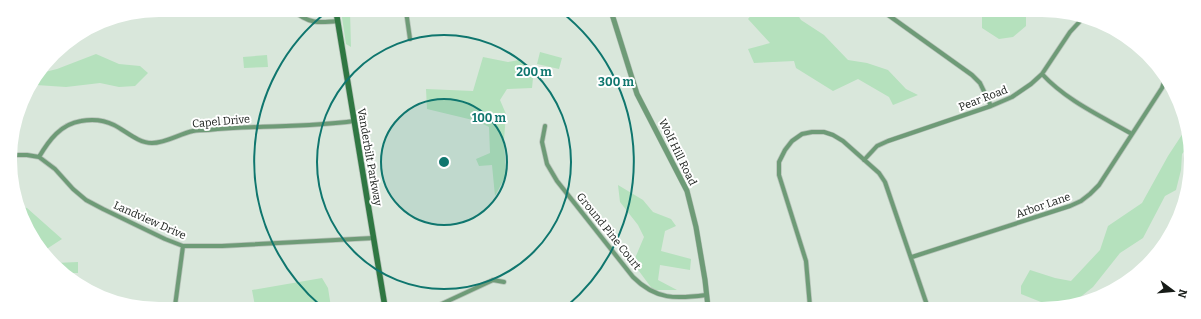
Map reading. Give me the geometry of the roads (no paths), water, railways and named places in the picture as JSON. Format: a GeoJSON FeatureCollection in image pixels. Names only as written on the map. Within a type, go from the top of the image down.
{"type":"FeatureCollection","features":[{"type":"Feature","properties":{"kind":"main road","name":"Vanderbilt Parkway"},"geometry":{"type":"LineString","coordinates":[[337,17],[384,302]]}},
{"type":"Feature","properties":{"kind":"street"},"geometry":{"type":"LineString","coordinates":[[302,17],[309,21],[321,23],[338,21]]}},
{"type":"Feature","properties":{"kind":"street"},"geometry":{"type":"LineString","coordinates":[[407,17],[410,38]]}},
{"type":"Feature","properties":{"kind":"street","name":"Wolf Hill Road"},"geometry":{"type":"LineString","coordinates":[[613,17],[638,94],[687,191],[696,227],[707,302]]}},
{"type":"Feature","properties":{"kind":"street"},"geometry":{"type":"LineString","coordinates":[[891,17],[972,75],[980,83],[991,106]]}},
{"type":"Feature","properties":{"kind":"street","name":"Pear Road"},"geometry":{"type":"LineString","coordinates":[[864,160],[877,146],[888,141],[991,106],[1012,97],[1031,84],[1042,74],[1070,32],[1079,22]]}},
{"type":"Feature","properties":{"kind":"street"},"geometry":{"type":"LineString","coordinates":[[1042,74],[1059,90],[1075,101],[1132,134]]}},
{"type":"Feature","properties":{"kind":"street","name":"Arbor Lane"},"geometry":{"type":"LineString","coordinates":[[912,257],[1070,206],[1081,201],[1099,185],[1163,85]]}},
{"type":"Feature","properties":{"kind":"street","name":"Capel Drive"},"geometry":{"type":"LineString","coordinates":[[39,157],[52,137],[61,129],[80,121],[91,120],[104,122],[113,125],[143,141],[152,143],[164,141],[193,131],[329,125],[354,121]]}},
{"type":"Feature","properties":{"kind":"street","name":"Ground Pine Court"},"geometry":{"type":"LineString","coordinates":[[545,126],[542,142],[547,164],[556,181],[634,277],[643,286],[666,297],[684,298],[706,295]]}},
{"type":"Feature","properties":{"kind":"street"},"geometry":{"type":"LineString","coordinates":[[810,302],[806,261],[797,230],[783,193],[779,175],[779,162],[784,150],[792,141],[802,134],[812,132],[824,132],[843,141],[879,173],[885,182],[912,257],[916,275],[926,302]]}},
{"type":"Feature","properties":{"kind":"street"},"geometry":{"type":"LineString","coordinates":[[17,155],[39,157]]}},
{"type":"Feature","properties":{"kind":"street","name":"Landview Drive"},"geometry":{"type":"LineString","coordinates":[[39,157],[55,169],[73,189],[86,200],[183,246],[222,246],[374,238]]}},
{"type":"Feature","properties":{"kind":"street"},"geometry":{"type":"LineString","coordinates":[[176,302],[183,246]]}},
{"type":"Feature","properties":{"kind":"street"},"geometry":{"type":"LineString","coordinates":[[446,302],[493,280],[504,282]]}}]}
